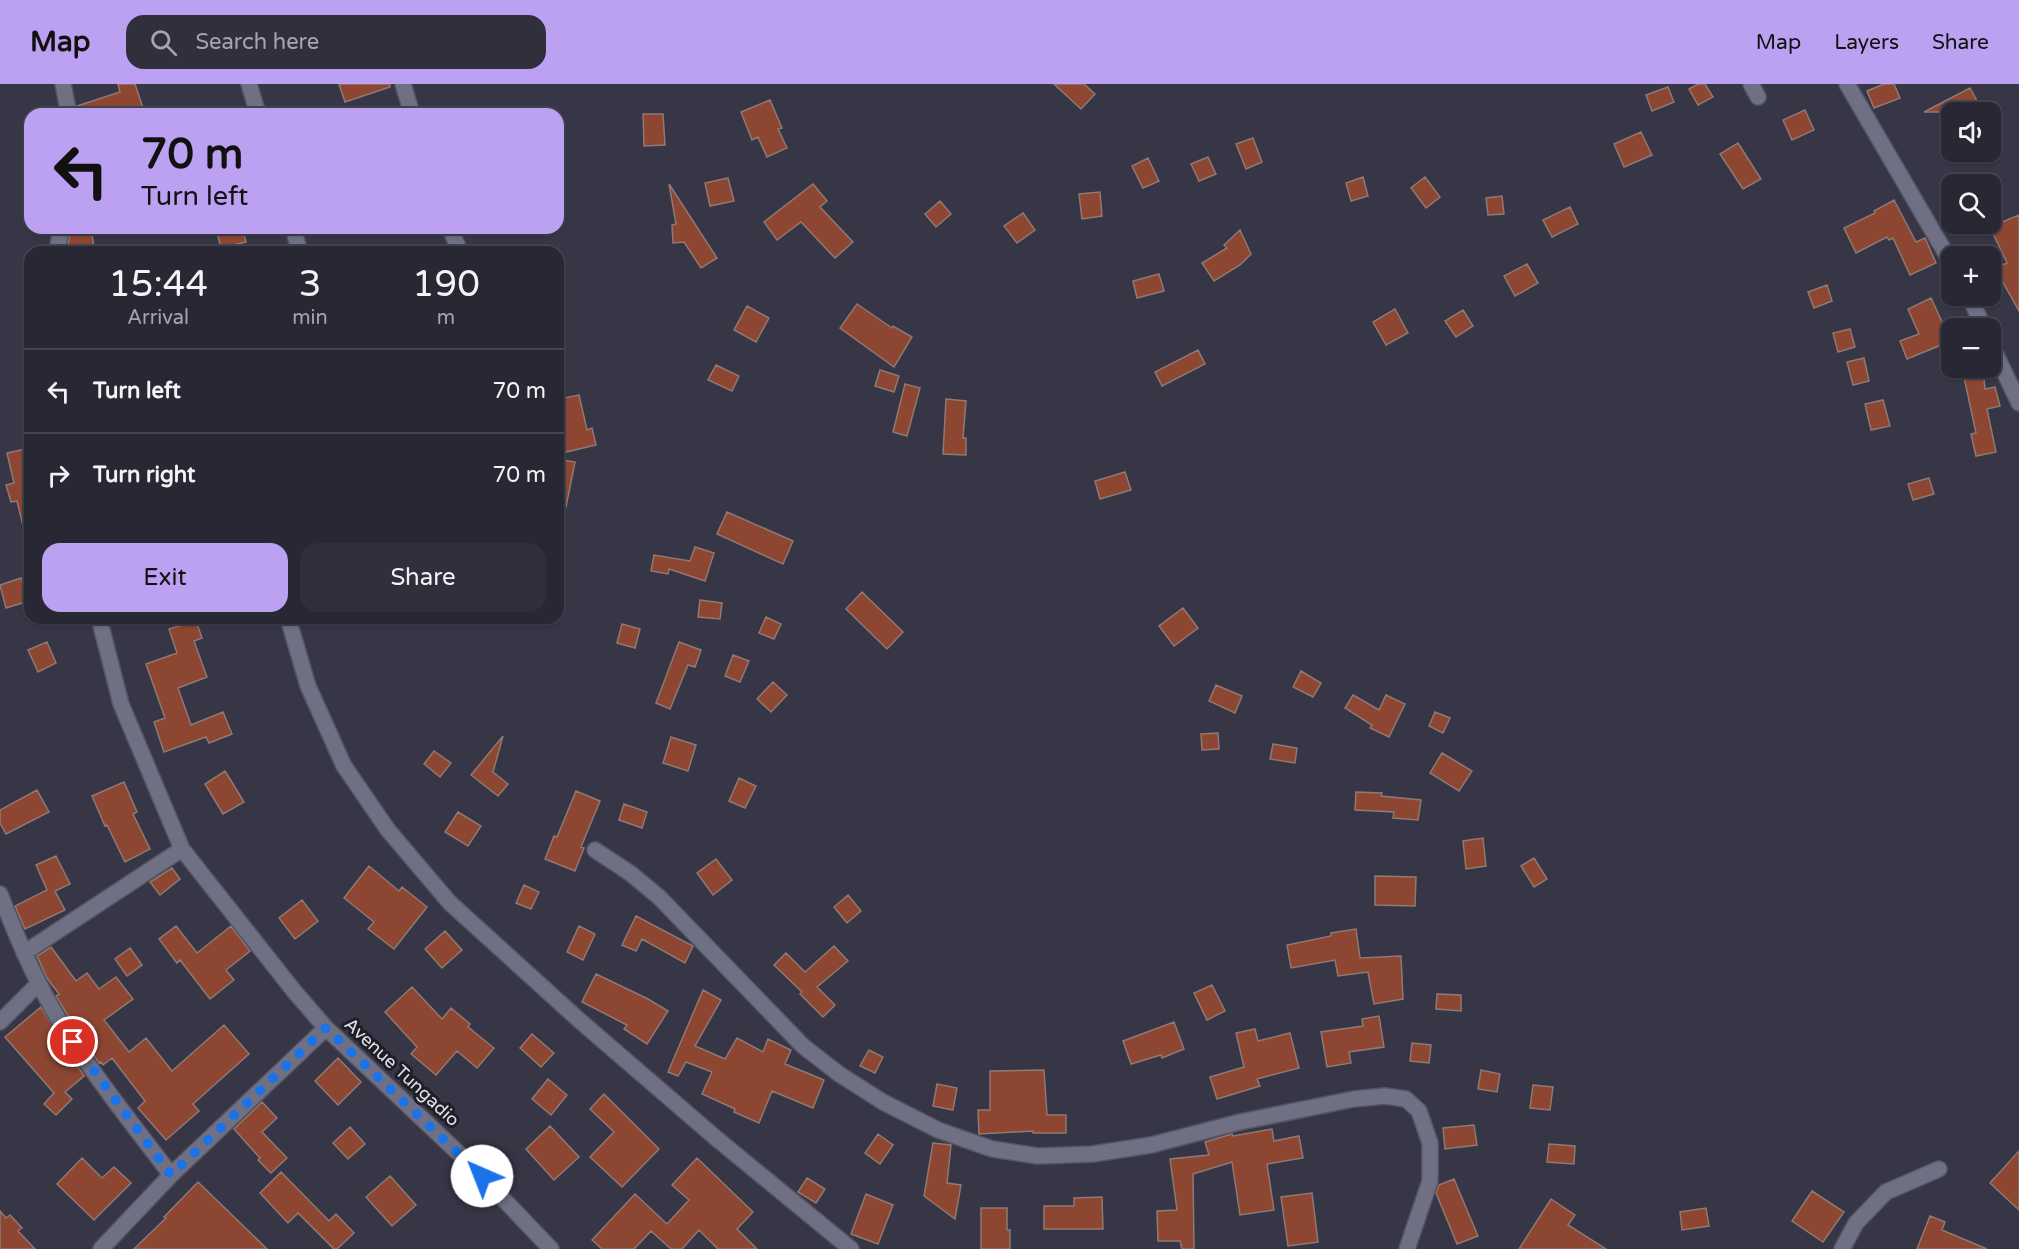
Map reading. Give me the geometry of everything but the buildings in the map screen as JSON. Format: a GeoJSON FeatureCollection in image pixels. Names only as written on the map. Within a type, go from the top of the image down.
{"type":"FeatureCollection","features":[{"type":"Feature","properties":{"kind":"street"},"geometry":{"type":"LineString","coordinates":[[63,84],[68,108]]}},
{"type":"Feature","properties":{"kind":"street"},"geometry":{"type":"LineString","coordinates":[[249,84],[256,108]]}},
{"type":"Feature","properties":{"kind":"street"},"geometry":{"type":"LineString","coordinates":[[403,84],[410,108]]}},
{"type":"Feature","properties":{"kind":"street"},"geometry":{"type":"LineString","coordinates":[[1847,84],[1942,246]]}},
{"type":"Feature","properties":{"kind":"street"},"geometry":{"type":"LineString","coordinates":[[2001,365],[2019,403]]}},
{"type":"Feature","properties":{"kind":"street","name":"Avenue Tungadio"},"geometry":{"type":"LineString","coordinates":[[101,624],[121,705],[182,849],[326,1028],[468,1162],[551,1249]]}},
{"type":"Feature","properties":{"kind":"street"},"geometry":{"type":"LineString","coordinates":[[290,624],[308,686],[344,766],[388,830],[450,903],[579,1020],[691,1117],[851,1249]]}},
{"type":"Feature","properties":{"kind":"street"},"geometry":{"type":"LineString","coordinates":[[24,953],[182,849]]}},
{"type":"Feature","properties":{"kind":"street"},"geometry":{"type":"LineString","coordinates":[[595,850],[630,873],[659,897],[803,1046],[839,1074],[883,1102],[938,1131],[992,1149],[1038,1156],[1092,1154],[1151,1144],[1240,1122],[1354,1099],[1385,1096],[1406,1099],[1419,1111],[1430,1143],[1430,1181],[1407,1249]]}},
{"type":"Feature","properties":{"kind":"street"},"geometry":{"type":"LineString","coordinates":[[0,894],[38,984],[73,1042],[171,1175]]}},
{"type":"Feature","properties":{"kind":"street"},"geometry":{"type":"LineString","coordinates":[[0,1022],[38,984]]}},
{"type":"Feature","properties":{"kind":"street"},"geometry":{"type":"LineString","coordinates":[[101,1249],[171,1175],[326,1028]]}},
{"type":"Feature","properties":{"kind":"street"},"geometry":{"type":"LineString","coordinates":[[1842,1249],[1856,1223],[1886,1192],[1939,1169]]}},
{"type":"Feature","properties":{"kind":"route"},"geometry":{"type":"LineString","coordinates":[[73,1042],[171,1175],[326,1028],[482,1176]]}}]}
